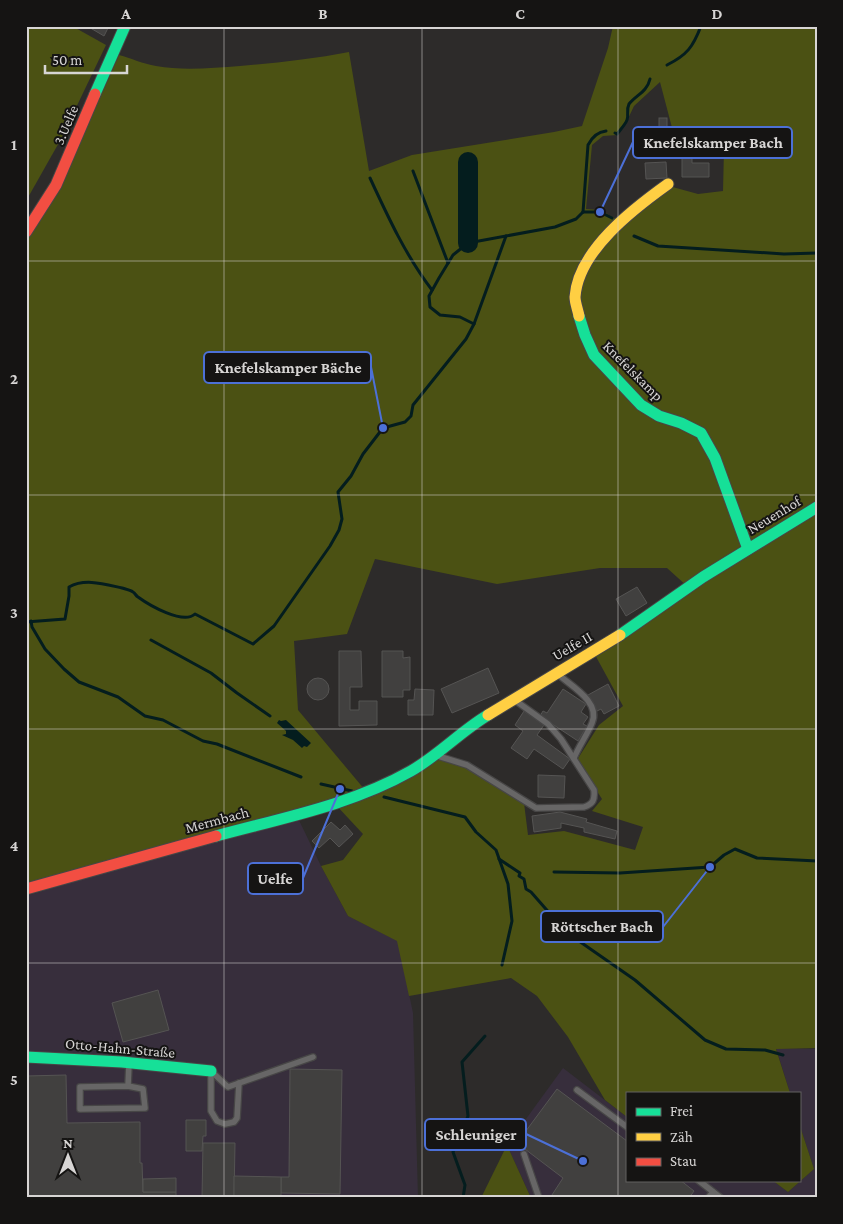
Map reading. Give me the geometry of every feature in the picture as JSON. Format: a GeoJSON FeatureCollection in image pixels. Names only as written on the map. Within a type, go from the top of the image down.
{"type":"FeatureCollection","features":[{"type":"Feature","properties":{"kind":"street","name":"3.Uelfe"},"geometry":{"type":"LineString","coordinates":[[26,232],[56,185],[125,26]]}},
{"type":"Feature","properties":{"kind":"street","name":"Knefelskamp"},"geometry":{"type":"LineString","coordinates":[[668,184],[650,196],[620,222],[600,243],[579,277],[576,299],[578,312],[594,355],[641,405],[659,416],[681,422],[701,433],[715,458],[722,483],[748,548]]}},
{"type":"Feature","properties":{"kind":"street","name":"Neuenhof"},"geometry":{"type":"LineString","coordinates":[[748,548],[817,507]]}},
{"type":"Feature","properties":{"kind":"street","name":"Uelfe II"},"geometry":{"type":"LineString","coordinates":[[412,770],[436,755],[464,730],[634,626],[748,548]]}},
{"type":"Feature","properties":{"kind":"street","name":"Mermbach"},"geometry":{"type":"LineString","coordinates":[[26,889],[331,805],[374,790],[412,770]]}},
{"type":"Feature","properties":{"kind":"street","name":"Otto-Hahn-Straße"},"geometry":{"type":"LineString","coordinates":[[26,1057],[129,1062],[210,1071]]}},
{"type":"Feature","properties":{"kind":"lane"},"geometry":{"type":"LineString","coordinates":[[556,673],[586,698],[594,714],[593,722],[574,758]]}},
{"type":"Feature","properties":{"kind":"lane"},"geometry":{"type":"LineString","coordinates":[[436,755],[467,765],[536,808],[584,807],[591,805],[594,799],[594,790],[561,739],[548,724],[513,699]]}},
{"type":"Feature","properties":{"kind":"lane"},"geometry":{"type":"LineString","coordinates":[[210,1071],[228,1087],[313,1057]]}},
{"type":"Feature","properties":{"kind":"lane"},"geometry":{"type":"LineString","coordinates":[[128,1086],[129,1062]]}},
{"type":"Feature","properties":{"kind":"lane"},"geometry":{"type":"LineString","coordinates":[[210,1071],[211,1110],[217,1121],[225,1124],[234,1122],[238,1118],[239,1083]]}},
{"type":"Feature","properties":{"kind":"lane"},"geometry":{"type":"LineString","coordinates":[[128,1086],[143,1089],[145,1108],[80,1109],[80,1087],[128,1086]]}},
{"type":"Feature","properties":{"kind":"lane"},"geometry":{"type":"LineString","coordinates":[[577,1090],[626,1126]]}},
{"type":"Feature","properties":{"kind":"lane"},"geometry":{"type":"LineString","coordinates":[[524,1154],[539,1198]]}},
{"type":"Feature","properties":{"kind":"lane"},"geometry":{"type":"LineString","coordinates":[[700,1182],[721,1198]]}},
{"type":"Feature","properties":{"kind":"lane"},"geometry":{"type":"LineString","coordinates":[[708,1198],[713,1192]]}},
{"type":"Feature","properties":{"kind":"shaded area"},"geometry":{"type":"Polygon","coordinates":[[[297,816],[348,916],[398,941],[413,1013],[418,1198],[26,1198],[26,896],[297,816]]]}},
{"type":"Feature","properties":{"kind":"shaded area"},"geometry":{"type":"Polygon","coordinates":[[[776,1048],[817,1049],[817,1198],[531,1198],[507,1145],[563,1068],[626,1116],[626,1182],[775,1182],[788,1192],[814,1169],[800,1126],[800,1092],[790,1092],[776,1048]]]}},
{"type":"Feature","properties":{"kind":"green space"},"geometry":{"type":"Polygon","coordinates":[[[26,26],[72,26],[106,45],[61,139],[26,201],[26,26]]]}},
{"type":"Feature","properties":{"kind":"green space"},"geometry":{"type":"Polygon","coordinates":[[[613,26],[817,26],[817,504],[750,545],[724,483],[717,457],[702,432],[692,425],[652,411],[643,404],[595,355],[586,336],[577,299],[582,272],[598,247],[608,236],[633,213],[669,186],[698,194],[723,191],[724,149],[675,139],[660,82],[634,106],[625,125],[617,135],[603,136],[592,145],[586,209],[601,210],[619,221],[600,242],[579,271],[575,284],[574,300],[589,350],[631,396],[649,413],[688,427],[699,434],[708,444],[746,548],[701,576],[688,587],[667,568],[600,568],[497,584],[375,559],[347,634],[294,641],[298,710],[365,790],[288,814],[26,885],[26,241],[60,187],[119,55],[156,66],[198,69],[281,62],[349,52],[369,171],[412,155],[582,126],[608,48],[613,26]]]}},
{"type":"Feature","properties":{"kind":"green space"},"geometry":{"type":"Polygon","coordinates":[[[817,510],[817,1048],[776,1049],[790,1092],[626,1092],[626,1116],[605,1100],[568,1037],[537,996],[511,978],[409,996],[397,941],[348,916],[321,866],[343,860],[363,834],[336,805],[436,758],[466,767],[524,803],[528,835],[564,831],[635,850],[643,827],[592,811],[602,799],[577,760],[599,725],[623,706],[594,653],[817,510]]]}},
{"type":"Feature","properties":{"kind":"green space"},"geometry":{"type":"Polygon","coordinates":[[[800,1126],[814,1169],[800,1181],[800,1126]]]}},
{"type":"Feature","properties":{"kind":"green space"},"geometry":{"type":"Polygon","coordinates":[[[507,1145],[531,1198],[481,1198],[507,1145]]]}},
{"type":"Feature","properties":{"kind":"green space"},"geometry":{"type":"Polygon","coordinates":[[[775,1182],[799,1182],[788,1192],[775,1182]]]}},
{"type":"Feature","properties":{"kind":"water"},"geometry":{"type":"Polygon","coordinates":[[[279,720],[286,720],[311,743],[307,747],[304,746],[302,748],[293,740],[282,735],[286,734],[286,731],[277,723],[279,720]]]}},
{"type":"Feature","properties":{"kind":"building"},"geometry":{"type":"Polygon","coordinates":[[[87,26],[109,26],[104,36],[87,26]]]}},
{"type":"Feature","properties":{"kind":"building"},"geometry":{"type":"Polygon","coordinates":[[[659,118],[667,118],[667,135],[659,135],[659,118]]]}},
{"type":"Feature","properties":{"kind":"building"},"geometry":{"type":"Polygon","coordinates":[[[682,157],[692,157],[692,163],[709,163],[709,177],[682,177],[682,157]]]}},
{"type":"Feature","properties":{"kind":"building"},"geometry":{"type":"Polygon","coordinates":[[[666,162],[667,178],[646,179],[645,163],[666,162]]]}},
{"type":"Feature","properties":{"kind":"building"},"geometry":{"type":"Polygon","coordinates":[[[637,587],[647,603],[626,616],[616,599],[637,587]]]}},
{"type":"Feature","properties":{"kind":"building"},"geometry":{"type":"Polygon","coordinates":[[[339,651],[361,651],[362,687],[350,687],[350,710],[359,710],[359,701],[377,701],[377,725],[339,726],[339,651]]]}},
{"type":"Feature","properties":{"kind":"building"},"geometry":{"type":"Polygon","coordinates":[[[382,651],[403,651],[403,658],[410,657],[410,690],[403,690],[403,697],[382,697],[382,651]]]}},
{"type":"Feature","properties":{"kind":"building"},"geometry":{"type":"Polygon","coordinates":[[[488,668],[499,693],[452,713],[441,689],[488,668]]]}},
{"type":"Feature","properties":{"kind":"building"},"geometry":{"type":"Polygon","coordinates":[[[318,678],[328,685],[329,689],[322,699],[318,700],[308,693],[307,689],[314,679],[318,678]]]}},
{"type":"Feature","properties":{"kind":"building"},"geometry":{"type":"Polygon","coordinates":[[[608,684],[619,706],[604,714],[601,709],[597,711],[588,695],[608,684]]]}},
{"type":"Feature","properties":{"kind":"building"},"geometry":{"type":"Polygon","coordinates":[[[415,689],[434,690],[433,715],[408,715],[408,700],[414,700],[415,689]]]}},
{"type":"Feature","properties":{"kind":"building"},"geometry":{"type":"Polygon","coordinates":[[[563,689],[586,704],[581,712],[588,717],[583,724],[587,726],[578,741],[540,716],[543,711],[547,713],[563,689]]]}},
{"type":"Feature","properties":{"kind":"building"},"geometry":{"type":"Polygon","coordinates":[[[524,711],[544,725],[537,735],[570,759],[563,769],[534,749],[527,759],[511,748],[523,731],[515,725],[524,711]]]}},
{"type":"Feature","properties":{"kind":"building"},"geometry":{"type":"Polygon","coordinates":[[[538,775],[565,776],[564,798],[538,797],[538,775]]]}},
{"type":"Feature","properties":{"kind":"building"},"geometry":{"type":"Polygon","coordinates":[[[560,812],[587,819],[586,822],[617,831],[615,839],[584,832],[584,828],[561,823],[561,828],[534,832],[532,816],[560,812]]]}},
{"type":"Feature","properties":{"kind":"building"},"geometry":{"type":"Polygon","coordinates":[[[331,822],[340,830],[345,825],[353,834],[339,847],[330,838],[319,848],[312,841],[331,822]]]}},
{"type":"Feature","properties":{"kind":"building"},"geometry":{"type":"Polygon","coordinates":[[[158,990],[169,1030],[123,1042],[112,1003],[158,990]]]}},
{"type":"Feature","properties":{"kind":"building"},"geometry":{"type":"Polygon","coordinates":[[[290,1069],[342,1070],[340,1194],[281,1193],[281,1177],[289,1177],[290,1069]]]}},
{"type":"Feature","properties":{"kind":"building"},"geometry":{"type":"Polygon","coordinates":[[[66,1075],[67,1123],[140,1122],[140,1163],[142,1163],[143,1192],[176,1192],[176,1198],[26,1197],[26,1076],[66,1075]]]}},
{"type":"Feature","properties":{"kind":"building"},"geometry":{"type":"Polygon","coordinates":[[[557,1089],[626,1140],[626,1182],[683,1182],[694,1191],[689,1198],[550,1198],[563,1178],[517,1143],[557,1089]]]}},
{"type":"Feature","properties":{"kind":"building"},"geometry":{"type":"Polygon","coordinates":[[[186,1120],[206,1120],[206,1136],[203,1136],[202,1151],[186,1151],[186,1120]]]}},
{"type":"Feature","properties":{"kind":"building"},"geometry":{"type":"Polygon","coordinates":[[[203,1143],[235,1143],[234,1198],[202,1198],[203,1143]]]}},
{"type":"Feature","properties":{"kind":"building"},"geometry":{"type":"Polygon","coordinates":[[[234,1176],[281,1177],[281,1198],[234,1198],[234,1176]]]}},
{"type":"Feature","properties":{"kind":"building"},"geometry":{"type":"Polygon","coordinates":[[[176,1178],[176,1192],[143,1192],[143,1179],[176,1178]]]}},
{"type":"Feature","properties":{"kind":"waterway"},"geometry":{"type":"LineString","coordinates":[[667,65],[680,58],[688,50],[701,26]]}},
{"type":"Feature","properties":{"kind":"waterway"},"geometry":{"type":"LineString","coordinates":[[615,133],[617,134],[628,118],[629,104],[644,90],[650,79]]}},
{"type":"Feature","properties":{"kind":"waterway"},"geometry":{"type":"LineString","coordinates":[[583,212],[588,145],[595,135],[606,131]]}},
{"type":"Feature","properties":{"kind":"waterway"},"geometry":{"type":"LineString","coordinates":[[468,162],[468,243]]}},
{"type":"Feature","properties":{"kind":"waterway"},"geometry":{"type":"LineString","coordinates":[[413,171],[448,263]]}},
{"type":"Feature","properties":{"kind":"waterway"},"geometry":{"type":"LineString","coordinates":[[370,178],[406,250],[432,290]]}},
{"type":"Feature","properties":{"kind":"waterway"},"geometry":{"type":"LineString","coordinates":[[583,212],[600,212],[612,218]]}},
{"type":"Feature","properties":{"kind":"waterway"},"geometry":{"type":"LineString","coordinates":[[26,622],[65,619],[69,587],[88,582],[134,592],[137,597],[150,605],[175,616],[190,617],[195,614],[253,644],[274,626],[330,546],[339,530],[342,519],[338,492],[351,476],[363,454],[383,428],[405,422],[411,416],[413,405],[466,339],[474,324],[460,317],[440,315],[430,307],[429,296],[453,255],[468,243],[555,227],[576,219],[583,212]]}},
{"type":"Feature","properties":{"kind":"waterway"},"geometry":{"type":"LineString","coordinates":[[474,324],[506,236]]}},
{"type":"Feature","properties":{"kind":"waterway"},"geometry":{"type":"LineString","coordinates":[[634,236],[658,246],[784,254],[817,253]]}},
{"type":"Feature","properties":{"kind":"waterway"},"geometry":{"type":"LineString","coordinates":[[31,621],[32,627],[45,649],[79,682],[118,697],[145,716],[163,720],[203,741],[217,744],[301,777]]}},
{"type":"Feature","properties":{"kind":"waterway"},"geometry":{"type":"LineString","coordinates":[[151,640],[211,673],[270,716]]}},
{"type":"Feature","properties":{"kind":"waterway"},"geometry":{"type":"LineString","coordinates":[[321,784],[352,791]]}},
{"type":"Feature","properties":{"kind":"waterway"},"geometry":{"type":"LineString","coordinates":[[384,797],[465,817],[476,832],[496,850],[508,884],[512,921],[502,965]]}},
{"type":"Feature","properties":{"kind":"waterway"},"geometry":{"type":"LineString","coordinates":[[554,872],[620,873],[710,867],[724,855],[735,849],[757,858],[817,861]]}},
{"type":"Feature","properties":{"kind":"waterway"},"geometry":{"type":"LineString","coordinates":[[499,859],[520,873],[519,876],[524,879],[526,889],[531,892],[566,932],[635,980],[705,1040],[726,1049],[765,1050],[783,1055]]}},
{"type":"Feature","properties":{"kind":"waterway"},"geometry":{"type":"LineString","coordinates":[[463,1198],[465,1185],[453,1152],[468,1116],[462,1062],[485,1036]]}},
{"type":"Feature","properties":{"kind":"traffic: fast"},"geometry":{"type":"LineString","coordinates":[[95,94],[125,26]]}},
{"type":"Feature","properties":{"kind":"traffic: fast"},"geometry":{"type":"LineString","coordinates":[[579,316],[594,355],[641,405],[659,416],[681,423],[701,433],[715,458],[748,549]]}},
{"type":"Feature","properties":{"kind":"traffic: fast"},"geometry":{"type":"LineString","coordinates":[[620,635],[703,577],[817,507]]}},
{"type":"Feature","properties":{"kind":"traffic: fast"},"geometry":{"type":"LineString","coordinates":[[216,836],[316,810],[388,783],[421,765],[488,715]]}},
{"type":"Feature","properties":{"kind":"traffic: fast"},"geometry":{"type":"LineString","coordinates":[[26,1057],[122,1062],[211,1071]]}},
{"type":"Feature","properties":{"kind":"traffic: slow"},"geometry":{"type":"LineString","coordinates":[[579,316],[575,297],[578,280],[586,263],[624,219],[668,184]]}},
{"type":"Feature","properties":{"kind":"traffic: slow"},"geometry":{"type":"LineString","coordinates":[[488,715],[620,635]]}},
{"type":"Feature","properties":{"kind":"traffic: jam"},"geometry":{"type":"LineString","coordinates":[[26,232],[56,185],[95,94]]}},
{"type":"Feature","properties":{"kind":"traffic: jam"},"geometry":{"type":"LineString","coordinates":[[26,889],[216,836]]}},
{"type":"Feature","properties":{"kind":"place","name":"Knefelskamper Bach"},"geometry":{"type":"Point","coordinates":[600,212]}},
{"type":"Feature","properties":{"kind":"place","name":"Knefelskamper Bäche"},"geometry":{"type":"Point","coordinates":[383,428]}},
{"type":"Feature","properties":{"kind":"place","name":"Uelfe"},"geometry":{"type":"Point","coordinates":[340,789]}},
{"type":"Feature","properties":{"kind":"place","name":"Röttscher Bach"},"geometry":{"type":"Point","coordinates":[710,867]}},
{"type":"Feature","properties":{"kind":"place","name":"Schleuniger"},"geometry":{"type":"Point","coordinates":[583,1161]}}]}
